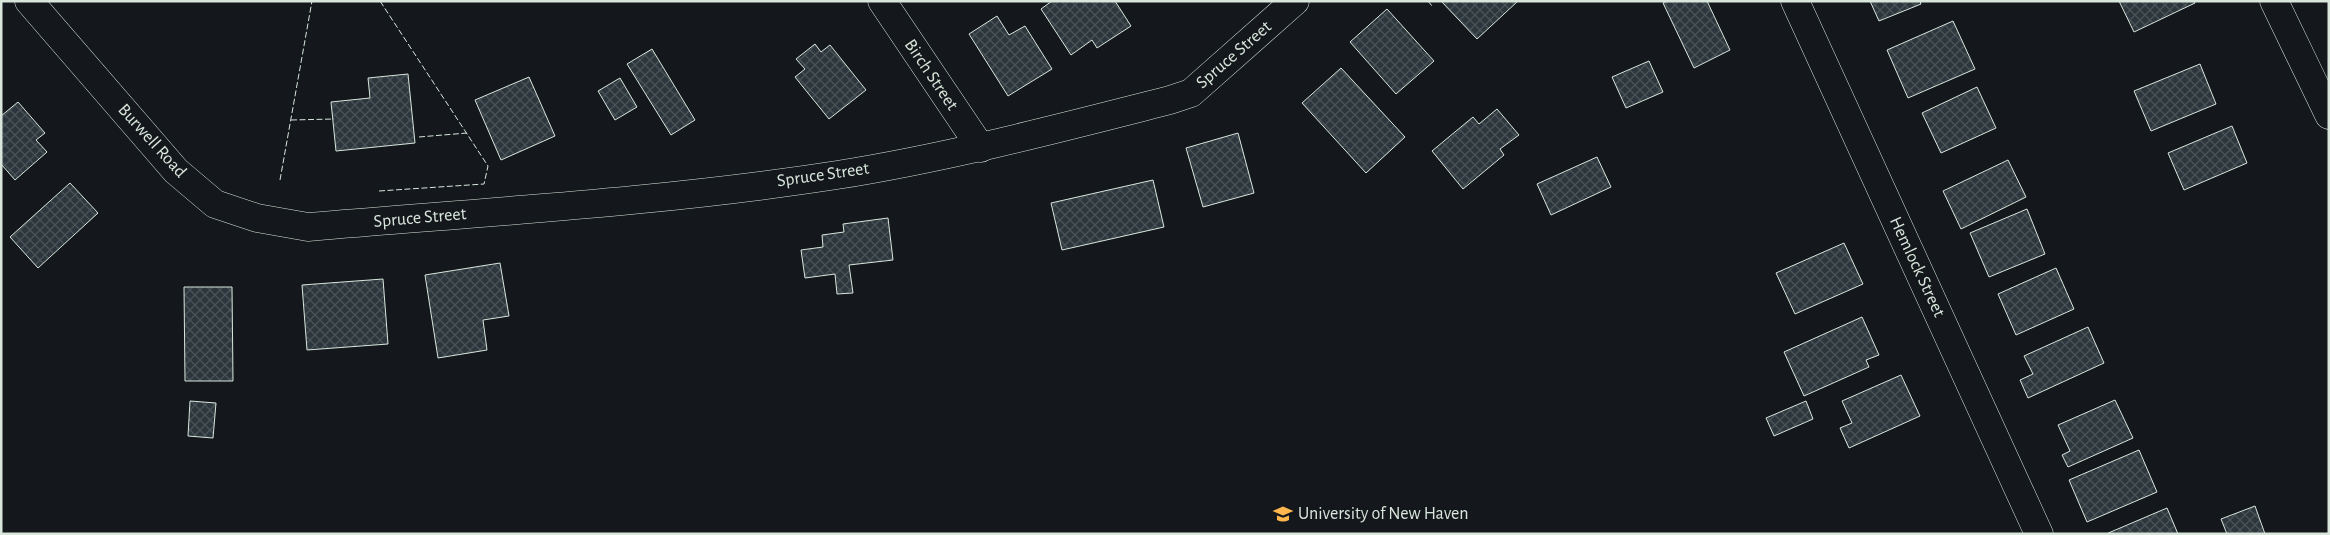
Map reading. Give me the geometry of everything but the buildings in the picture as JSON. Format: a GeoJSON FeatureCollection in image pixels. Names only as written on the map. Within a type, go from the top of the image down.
{"type":"FeatureCollection","features":[{"type":"Feature","properties":{"kind":"street","name":"Burwell Road"},"geometry":{"type":"LineString","coordinates":[[29,1],[176,171],[215,204],[256,218],[308,227]]}},
{"type":"Feature","properties":{"kind":"street","name":"Birch Street"},"geometry":{"type":"LineString","coordinates":[[882,1],[981,148]]}},
{"type":"Feature","properties":{"kind":"street","name":"Spruce Street"},"geometry":{"type":"LineString","coordinates":[[308,227],[668,196],[836,175],[981,148],[1192,93],[1295,1]]}},
{"type":"Feature","properties":{"kind":"street","name":"Hemlock Street"},"geometry":{"type":"LineString","coordinates":[[1795,1],[2039,534]]}},
{"type":"Feature","properties":{"kind":"street"},"geometry":{"type":"LineString","coordinates":[[2274,1],[2329,115]]}},
{"type":"Feature","properties":{"kind":"fence"},"geometry":{"type":"LineString","coordinates":[[280,180],[312,1]]}},
{"type":"Feature","properties":{"kind":"fence"},"geometry":{"type":"LineString","coordinates":[[379,191],[484,184],[488,166],[380,1]]}},
{"type":"Feature","properties":{"kind":"fence"},"geometry":{"type":"LineString","coordinates":[[1428,1],[1432,6]]}},
{"type":"Feature","properties":{"kind":"fence"},"geometry":{"type":"LineString","coordinates":[[291,120],[334,119]]}},
{"type":"Feature","properties":{"kind":"fence"},"geometry":{"type":"LineString","coordinates":[[419,137],[467,133]]}},
{"type":"Feature","properties":{"kind":"place","name":"University of New Haven"},"geometry":{"type":"Point","coordinates":[1283,514]}}]}
